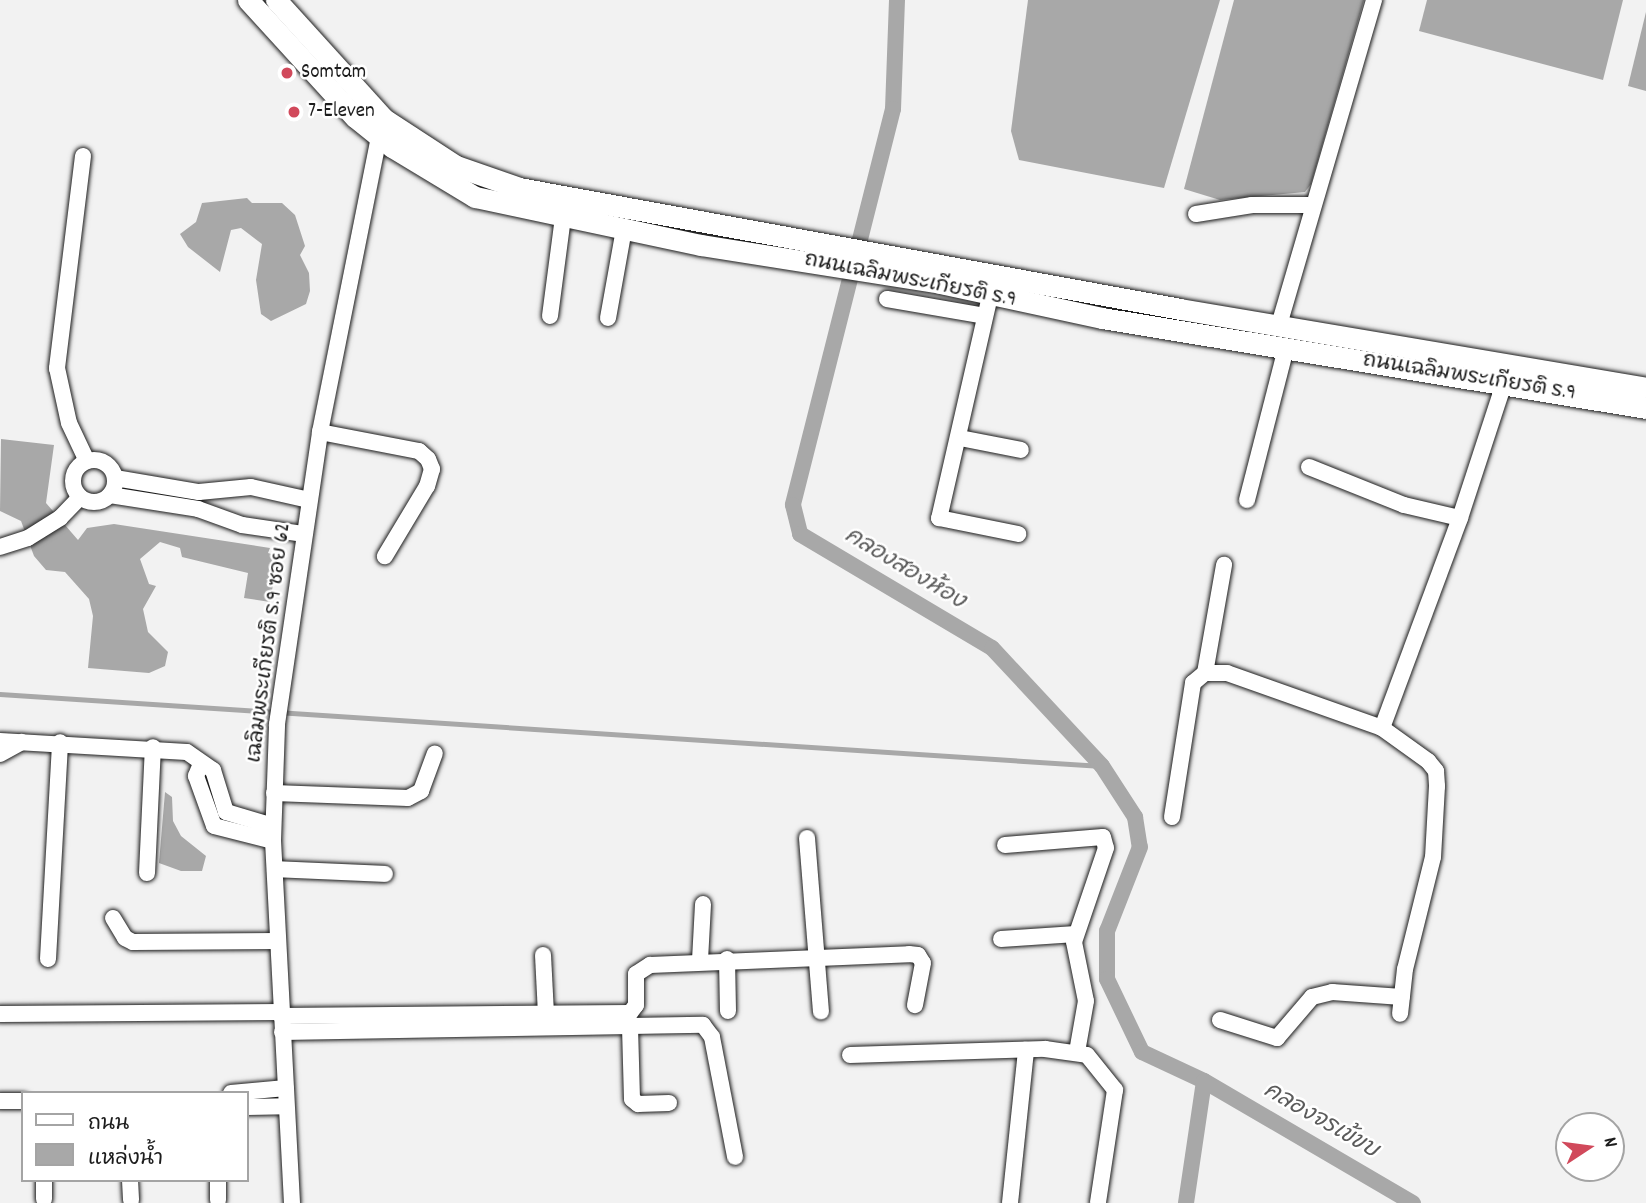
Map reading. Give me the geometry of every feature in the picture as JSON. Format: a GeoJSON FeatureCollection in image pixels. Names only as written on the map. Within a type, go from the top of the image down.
{"type":"FeatureCollection","features":[{"type":"Feature","properties":{"kind":"main road","name":"ถนนเฉลิมพระเกียรติ ร.9"},"geometry":{"type":"LineString","coordinates":[[248,0],[382,128],[475,197],[563,217],[755,253],[942,274],[1279,325],[1646,388]]}},
{"type":"Feature","properties":{"kind":"main road","name":"ถนนเฉลิมพระเกียรติ ร.9"},"geometry":{"type":"LineString","coordinates":[[276,0],[382,128],[456,166],[519,188],[758,231],[942,274],[987,306],[1286,348],[1646,408]]}},
{"type":"Feature","properties":{"kind":"street"},"geometry":{"type":"LineString","coordinates":[[1279,325],[1374,0]]}},
{"type":"Feature","properties":{"kind":"street","name":"เฉลิมพระเกียรติ ร.9 ซอย 62"},"geometry":{"type":"LineString","coordinates":[[292,1203],[273,833],[277,724],[320,432],[382,128]]}},
{"type":"Feature","properties":{"kind":"street"},"geometry":{"type":"LineString","coordinates":[[83,156],[57,368],[69,423],[87,461]]}},
{"type":"Feature","properties":{"kind":"street"},"geometry":{"type":"LineString","coordinates":[[1196,214],[1252,205],[1313,205]]}},
{"type":"Feature","properties":{"kind":"street"},"geometry":{"type":"LineString","coordinates":[[550,316],[563,217]]}},
{"type":"Feature","properties":{"kind":"street"},"geometry":{"type":"LineString","coordinates":[[608,318],[624,229]]}},
{"type":"Feature","properties":{"kind":"street"},"geometry":{"type":"LineString","coordinates":[[887,299],[987,306],[960,438],[939,518],[1018,534]]}},
{"type":"Feature","properties":{"kind":"street"},"geometry":{"type":"LineString","coordinates":[[1247,500],[1286,348]]}},
{"type":"Feature","properties":{"kind":"street"},"geometry":{"type":"LineString","coordinates":[[1382,727],[1460,518],[1504,383]]}},
{"type":"Feature","properties":{"kind":"street"},"geometry":{"type":"LineString","coordinates":[[320,432],[408,448],[428,459],[432,469],[427,486],[385,556]]}},
{"type":"Feature","properties":{"kind":"street"},"geometry":{"type":"LineString","coordinates":[[960,438],[1021,450]]}},
{"type":"Feature","properties":{"kind":"street"},"geometry":{"type":"LineString","coordinates":[[87,461],[108,465],[115,478],[110,495]]}},
{"type":"Feature","properties":{"kind":"street"},"geometry":{"type":"LineString","coordinates":[[80,497],[74,477],[87,461]]}},
{"type":"Feature","properties":{"kind":"street"},"geometry":{"type":"LineString","coordinates":[[1309,467],[1404,505],[1460,518]]}},
{"type":"Feature","properties":{"kind":"street"},"geometry":{"type":"LineString","coordinates":[[115,478],[199,492],[251,488],[309,499]]}},
{"type":"Feature","properties":{"kind":"street"},"geometry":{"type":"LineString","coordinates":[[198,509],[199,492]]}},
{"type":"Feature","properties":{"kind":"street"},"geometry":{"type":"LineString","coordinates":[[80,497],[94,502],[110,495],[198,509],[242,525],[304,534]]}},
{"type":"Feature","properties":{"kind":"street"},"geometry":{"type":"LineString","coordinates":[[0,547],[28,538],[60,518],[80,497]]}},
{"type":"Feature","properties":{"kind":"street"},"geometry":{"type":"LineString","coordinates":[[1172,817],[1224,565]]}},
{"type":"Feature","properties":{"kind":"street"},"geometry":{"type":"LineString","coordinates":[[1199,677],[1227,673],[1382,727],[1428,761],[1436,771],[1433,856],[1400,1014]]}},
{"type":"Feature","properties":{"kind":"street"},"geometry":{"type":"LineString","coordinates":[[0,741],[60,741],[187,752],[201,764],[196,776],[214,826],[273,833]]}},
{"type":"Feature","properties":{"kind":"street"},"geometry":{"type":"LineString","coordinates":[[48,959],[60,741]]}},
{"type":"Feature","properties":{"kind":"street"},"geometry":{"type":"LineString","coordinates":[[0,754],[22,742]]}},
{"type":"Feature","properties":{"kind":"street"},"geometry":{"type":"LineString","coordinates":[[147,873],[153,747]]}},
{"type":"Feature","properties":{"kind":"street"},"geometry":{"type":"LineString","coordinates":[[274,793],[408,798],[421,791],[435,753]]}},
{"type":"Feature","properties":{"kind":"street"},"geometry":{"type":"LineString","coordinates":[[1005,845],[1103,837],[1106,848],[1076,934],[1075,956],[1086,1001],[1077,1052]]}},
{"type":"Feature","properties":{"kind":"street"},"geometry":{"type":"LineString","coordinates":[[807,838],[821,1011]]}},
{"type":"Feature","properties":{"kind":"street"},"geometry":{"type":"LineString","coordinates":[[275,869],[385,874]]}},
{"type":"Feature","properties":{"kind":"street"},"geometry":{"type":"LineString","coordinates":[[699,960],[703,904]]}},
{"type":"Feature","properties":{"kind":"street"},"geometry":{"type":"LineString","coordinates":[[113,918],[125,938],[133,942],[278,941]]}},
{"type":"Feature","properties":{"kind":"street"},"geometry":{"type":"LineString","coordinates":[[1001,939],[1076,934]]}},
{"type":"Feature","properties":{"kind":"street"},"geometry":{"type":"LineString","coordinates":[[281,1020],[630,1013],[636,1004],[639,970],[699,960],[727,959],[918,955],[923,963],[915,1005]]}},
{"type":"Feature","properties":{"kind":"street"},"geometry":{"type":"LineString","coordinates":[[543,956],[546,1014]]}},
{"type":"Feature","properties":{"kind":"street"},"geometry":{"type":"LineString","coordinates":[[727,959],[728,1011]]}},
{"type":"Feature","properties":{"kind":"street"},"geometry":{"type":"LineString","coordinates":[[1220,1020],[1277,1038],[1312,998],[1332,992],[1402,997]]}},
{"type":"Feature","properties":{"kind":"street"},"geometry":{"type":"LineString","coordinates":[[0,1014],[630,1027],[703,1025],[709,1029],[735,1157]]}},
{"type":"Feature","properties":{"kind":"street"},"geometry":{"type":"LineString","coordinates":[[630,1027],[632,1099],[638,1104],[668,1103]]}},
{"type":"Feature","properties":{"kind":"street"},"geometry":{"type":"LineString","coordinates":[[1010,1203],[1026,1050]]}},
{"type":"Feature","properties":{"kind":"street"},"geometry":{"type":"LineString","coordinates":[[850,1055],[1026,1050],[1077,1052],[1087,1055],[1115,1090],[1098,1203]]}},
{"type":"Feature","properties":{"kind":"street"},"geometry":{"type":"LineString","coordinates":[[248,1091],[286,1088]]}},
{"type":"Feature","properties":{"kind":"street"},"geometry":{"type":"LineString","coordinates":[[0,1101],[21,1101]]}},
{"type":"Feature","properties":{"kind":"street"},"geometry":{"type":"LineString","coordinates":[[248,1107],[286,1106]]}},
{"type":"Feature","properties":{"kind":"street"},"geometry":{"type":"LineString","coordinates":[[44,1182],[44,1199]]}},
{"type":"Feature","properties":{"kind":"street"},"geometry":{"type":"LineString","coordinates":[[130,1182],[131,1200]]}},
{"type":"Feature","properties":{"kind":"street"},"geometry":{"type":"LineString","coordinates":[[218,1182],[218,1200]]}},
{"type":"Feature","properties":{"kind":"water"},"geometry":{"type":"Polygon","coordinates":[[[1028,0],[1220,0],[1164,188],[1019,160],[1011,131],[1028,0]]]}},
{"type":"Feature","properties":{"kind":"water"},"geometry":{"type":"Polygon","coordinates":[[[1234,0],[1364,0],[1311,184],[1305,192],[1220,200],[1184,189],[1234,0]]]}},
{"type":"Feature","properties":{"kind":"water"},"geometry":{"type":"Polygon","coordinates":[[[1427,0],[1623,0],[1603,80],[1419,31],[1427,0]]]}},
{"type":"Feature","properties":{"kind":"water"},"geometry":{"type":"Polygon","coordinates":[[[1646,12],[1646,91],[1628,86],[1646,12]]]}},
{"type":"Feature","properties":{"kind":"water"},"geometry":{"type":"Polygon","coordinates":[[[247,198],[252,203],[282,203],[295,215],[305,246],[300,255],[309,273],[310,291],[306,304],[271,321],[261,314],[256,280],[262,244],[241,228],[231,230],[220,272],[188,247],[180,234],[196,222],[202,203],[247,198]]]}},
{"type":"Feature","properties":{"kind":"water"},"geometry":{"type":"Polygon","coordinates":[[[1,439],[54,445],[46,503],[78,540],[87,528],[114,524],[270,548],[268,553],[278,556],[270,602],[244,598],[248,573],[182,557],[180,548],[160,542],[140,559],[149,584],[156,586],[143,609],[148,632],[168,652],[165,666],[149,673],[88,668],[93,616],[89,599],[65,572],[46,570],[34,556],[21,521],[0,511],[1,439]]]}},
{"type":"Feature","properties":{"kind":"water"},"geometry":{"type":"Polygon","coordinates":[[[165,792],[172,797],[173,821],[181,836],[206,856],[202,871],[181,871],[159,863],[165,792]]]}},
{"type":"Feature","properties":{"kind":"waterway","name":"คลองสองห้อง"},"geometry":{"type":"LineString","coordinates":[[897,0],[893,109],[793,505],[800,534],[992,648],[1102,766],[1135,817],[1140,847],[1107,931],[1107,979],[1142,1052],[1204,1081],[1413,1203]]}},
{"type":"Feature","properties":{"kind":"waterway"},"geometry":{"type":"LineString","coordinates":[[0,694],[1102,766]]}},
{"type":"Feature","properties":{"kind":"waterway"},"geometry":{"type":"LineString","coordinates":[[1186,1203],[1204,1081]]}},
{"type":"Feature","properties":{"kind":"place","name":"Somtam"},"geometry":{"type":"Point","coordinates":[287,73]}},
{"type":"Feature","properties":{"kind":"place","name":"7-Eleven"},"geometry":{"type":"Point","coordinates":[294,112]}},
{"type":"Feature","properties":{"kind":"water label","name":"คลองจรเข้ขบ"},"geometry":{"type":"Point","coordinates":[1320,1122]}}]}
